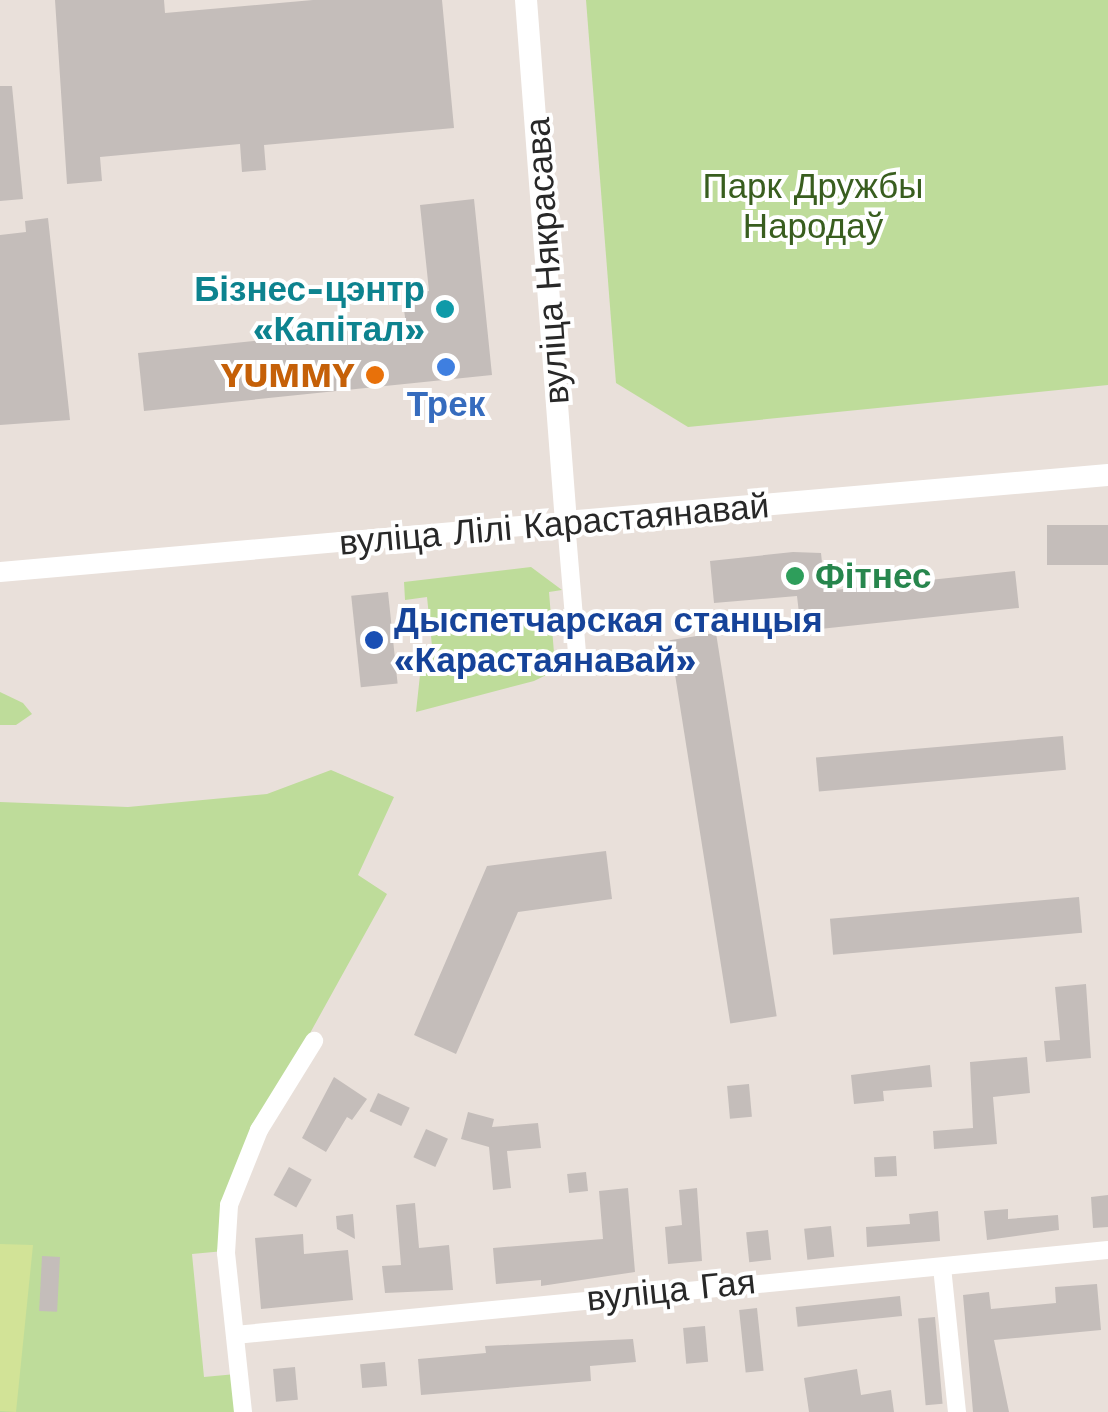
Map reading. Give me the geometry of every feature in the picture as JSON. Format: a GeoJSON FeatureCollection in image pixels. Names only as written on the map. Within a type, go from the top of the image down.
{"type":"FeatureCollection","features":[{"type":"Feature","properties":{"kind":"main road","name":"вуліца Някрасава"},"geometry":{"type":"LineString","coordinates":[[526,0],[566,522]]}},
{"type":"Feature","properties":{"kind":"main road","name":"вуліца Лілі Карастаянавай"},"geometry":{"type":"LineString","coordinates":[[566,522],[1108,475]]}},
{"type":"Feature","properties":{"kind":"street","name":"вуліца Лілі Карастаянавай"},"geometry":{"type":"LineString","coordinates":[[0,572],[566,522]]}},
{"type":"Feature","properties":{"kind":"street"},"geometry":{"type":"LineString","coordinates":[[566,522],[578,665]]}},
{"type":"Feature","properties":{"kind":"street"},"geometry":{"type":"LineString","coordinates":[[243,1412],[226,1242],[238,1176],[314,1041]]}},
{"type":"Feature","properties":{"kind":"street","name":"вуліца Гая"},"geometry":{"type":"LineString","coordinates":[[234,1335],[1108,1250]]}},
{"type":"Feature","properties":{"kind":"street"},"geometry":{"type":"LineString","coordinates":[[942,1267],[958,1412]]}},
{"type":"Feature","properties":{"kind":"green space","name":"Парк Дружбы Народаў"},"geometry":{"type":"Polygon","coordinates":[[[586,0],[1108,0],[1108,385],[688,427],[616,383],[586,0]]]}},
{"type":"Feature","properties":{"kind":"green space"},"geometry":{"type":"Polygon","coordinates":[[[531,567],[562,590],[549,592],[555,665],[569,664],[534,681],[416,712],[423,647],[432,646],[427,597],[405,600],[404,582],[531,567]]]}},
{"type":"Feature","properties":{"kind":"green space"},"geometry":{"type":"Polygon","coordinates":[[[0,692],[23,703],[32,714],[16,725],[0,725],[0,692]]]}},
{"type":"Feature","properties":{"kind":"green space"},"geometry":{"type":"Polygon","coordinates":[[[331,770],[394,797],[358,875],[387,894],[257,1129],[224,1251],[192,1254],[204,1377],[236,1374],[240,1412],[0,1412],[0,802],[128,807],[267,794],[331,770]]]}},
{"type":"Feature","properties":{"kind":"green space"},"geometry":{"type":"Polygon","coordinates":[[[0,1244],[33,1245],[16,1412],[0,1411],[0,1244]]]}},
{"type":"Feature","properties":{"kind":"building"},"geometry":{"type":"Polygon","coordinates":[[[55,0],[164,0],[165,13],[313,0],[442,0],[454,128],[264,145],[266,170],[242,172],[240,144],[100,157],[102,181],[67,184],[55,0]]]}},
{"type":"Feature","properties":{"kind":"building"},"geometry":{"type":"Polygon","coordinates":[[[0,86],[12,86],[23,199],[0,201],[0,86]]]}},
{"type":"Feature","properties":{"kind":"building","name":"Бізнес-цэнтр «Капітал»"},"geometry":{"type":"Polygon","coordinates":[[[474,199],[492,375],[144,411],[138,353],[406,325],[402,294],[429,291],[420,205],[474,199]]]}},
{"type":"Feature","properties":{"kind":"building"},"geometry":{"type":"Polygon","coordinates":[[[48,218],[70,420],[0,425],[0,235],[26,232],[25,221],[48,218]]]}},
{"type":"Feature","properties":{"kind":"building"},"geometry":{"type":"Polygon","coordinates":[[[1047,525],[1108,525],[1108,565],[1047,565],[1047,525]]]}},
{"type":"Feature","properties":{"kind":"building"},"geometry":{"type":"Polygon","coordinates":[[[793,552],[821,553],[825,591],[1015,571],[1019,608],[801,631],[797,596],[714,603],[710,561],[793,552]]]}},
{"type":"Feature","properties":{"kind":"building","name":"Дыспетчарская станцыя «Карастаянавай»"},"geometry":{"type":"Polygon","coordinates":[[[388,592],[398,683],[361,687],[351,596],[388,592]]]}},
{"type":"Feature","properties":{"kind":"building"},"geometry":{"type":"Polygon","coordinates":[[[716,633],[777,1016],[730,1024],[670,640],[716,633]]]}},
{"type":"Feature","properties":{"kind":"building"},"geometry":{"type":"Polygon","coordinates":[[[1063,736],[1066,770],[819,791],[816,758],[1063,736]]]}},
{"type":"Feature","properties":{"kind":"building"},"geometry":{"type":"Polygon","coordinates":[[[606,851],[612,899],[518,912],[456,1054],[414,1035],[487,866],[606,851]]]}},
{"type":"Feature","properties":{"kind":"building"},"geometry":{"type":"Polygon","coordinates":[[[1079,897],[1082,933],[833,955],[830,919],[1079,897]]]}},
{"type":"Feature","properties":{"kind":"building"},"geometry":{"type":"Polygon","coordinates":[[[1086,984],[1091,1058],[1046,1062],[1044,1041],[1060,1040],[1055,987],[1086,984]]]}},
{"type":"Feature","properties":{"kind":"building"},"geometry":{"type":"Polygon","coordinates":[[[1027,1057],[1030,1093],[993,1097],[997,1144],[934,1149],[933,1131],[973,1128],[970,1062],[1027,1057]]]}},
{"type":"Feature","properties":{"kind":"building"},"geometry":{"type":"Polygon","coordinates":[[[930,1065],[932,1087],[883,1091],[884,1101],[854,1104],[851,1075],[930,1065]]]}},
{"type":"Feature","properties":{"kind":"building"},"geometry":{"type":"Polygon","coordinates":[[[334,1077],[367,1099],[352,1120],[347,1117],[326,1152],[302,1138],[334,1077]]]}},
{"type":"Feature","properties":{"kind":"building"},"geometry":{"type":"Polygon","coordinates":[[[749,1084],[752,1117],[730,1119],[727,1086],[749,1084]]]}},
{"type":"Feature","properties":{"kind":"building"},"geometry":{"type":"Polygon","coordinates":[[[378,1093],[410,1108],[401,1126],[370,1111],[378,1093]]]}},
{"type":"Feature","properties":{"kind":"building"},"geometry":{"type":"Polygon","coordinates":[[[468,1112],[494,1119],[492,1127],[538,1123],[541,1148],[507,1151],[511,1188],[493,1190],[489,1147],[461,1139],[468,1112]]]}},
{"type":"Feature","properties":{"kind":"building"},"geometry":{"type":"Polygon","coordinates":[[[426,1129],[448,1139],[435,1167],[413,1157],[426,1129]]]}},
{"type":"Feature","properties":{"kind":"building"},"geometry":{"type":"Polygon","coordinates":[[[896,1156],[897,1176],[875,1177],[874,1157],[896,1156]]]}},
{"type":"Feature","properties":{"kind":"building"},"geometry":{"type":"Polygon","coordinates":[[[289,1167],[312,1180],[296,1208],[273,1195],[289,1167]]]}},
{"type":"Feature","properties":{"kind":"building"},"geometry":{"type":"Polygon","coordinates":[[[586,1172],[588,1191],[569,1193],[567,1174],[586,1172]]]}},
{"type":"Feature","properties":{"kind":"building"},"geometry":{"type":"Polygon","coordinates":[[[628,1188],[635,1272],[541,1286],[541,1280],[496,1284],[493,1248],[603,1239],[599,1191],[628,1188]]]}},
{"type":"Feature","properties":{"kind":"building"},"geometry":{"type":"Polygon","coordinates":[[[697,1188],[702,1261],[668,1264],[665,1227],[682,1225],[679,1190],[697,1188]]]}},
{"type":"Feature","properties":{"kind":"building"},"geometry":{"type":"Polygon","coordinates":[[[1108,1195],[1108,1227],[1093,1228],[1091,1197],[1108,1195]]]}},
{"type":"Feature","properties":{"kind":"building"},"geometry":{"type":"Polygon","coordinates":[[[415,1203],[419,1248],[449,1245],[453,1290],[385,1293],[382,1266],[401,1265],[396,1205],[415,1203]]]}},
{"type":"Feature","properties":{"kind":"building"},"geometry":{"type":"Polygon","coordinates":[[[1008,1209],[1008,1219],[1058,1215],[1059,1230],[987,1240],[984,1211],[1008,1209]]]}},
{"type":"Feature","properties":{"kind":"building"},"geometry":{"type":"Polygon","coordinates":[[[938,1211],[940,1241],[867,1247],[866,1227],[910,1224],[909,1214],[938,1211]]]}},
{"type":"Feature","properties":{"kind":"building"},"geometry":{"type":"Polygon","coordinates":[[[353,1214],[355,1239],[337,1229],[336,1216],[353,1214]]]}},
{"type":"Feature","properties":{"kind":"building"},"geometry":{"type":"Polygon","coordinates":[[[831,1226],[834,1257],[807,1260],[804,1229],[831,1226]]]}},
{"type":"Feature","properties":{"kind":"building"},"geometry":{"type":"Polygon","coordinates":[[[768,1230],[771,1260],[749,1262],[746,1232],[768,1230]]]}},
{"type":"Feature","properties":{"kind":"building"},"geometry":{"type":"Polygon","coordinates":[[[303,1234],[304,1254],[348,1250],[353,1300],[261,1309],[255,1238],[303,1234]]]}},
{"type":"Feature","properties":{"kind":"building"},"geometry":{"type":"Polygon","coordinates":[[[42,1256],[60,1257],[57,1312],[39,1311],[42,1256]]]}},
{"type":"Feature","properties":{"kind":"building"},"geometry":{"type":"Polygon","coordinates":[[[1097,1284],[1101,1330],[994,1340],[1009,1412],[973,1412],[963,1295],[989,1292],[991,1309],[1056,1303],[1055,1287],[1097,1284]]]}},
{"type":"Feature","properties":{"kind":"building"},"geometry":{"type":"Polygon","coordinates":[[[900,1296],[902,1316],[798,1327],[796,1307],[900,1296]]]}},
{"type":"Feature","properties":{"kind":"building"},"geometry":{"type":"Polygon","coordinates":[[[757,1308],[764,1371],[746,1373],[739,1310],[757,1308]]]}},
{"type":"Feature","properties":{"kind":"building"},"geometry":{"type":"Polygon","coordinates":[[[935,1317],[943,1404],[926,1405],[918,1318],[935,1317]]]}},
{"type":"Feature","properties":{"kind":"building"},"geometry":{"type":"Polygon","coordinates":[[[705,1326],[708,1362],[686,1364],[683,1328],[705,1326]]]}},
{"type":"Feature","properties":{"kind":"building"},"geometry":{"type":"Polygon","coordinates":[[[633,1339],[636,1362],[590,1366],[591,1381],[421,1395],[418,1359],[486,1353],[485,1346],[633,1339]]]}},
{"type":"Feature","properties":{"kind":"building"},"geometry":{"type":"Polygon","coordinates":[[[385,1362],[387,1386],[362,1388],[360,1364],[385,1362]]]}},
{"type":"Feature","properties":{"kind":"building"},"geometry":{"type":"Polygon","coordinates":[[[295,1367],[298,1400],[276,1402],[273,1369],[295,1367]]]}},
{"type":"Feature","properties":{"kind":"building"},"geometry":{"type":"Polygon","coordinates":[[[857,1369],[861,1395],[891,1390],[894,1412],[809,1412],[804,1378],[857,1369]]]}},
{"type":"Feature","properties":{"kind":"place","name":"Бізнес-цэнтр «Капітал»"},"geometry":{"type":"Point","coordinates":[445,309]}},
{"type":"Feature","properties":{"kind":"place","name":"Трек"},"geometry":{"type":"Point","coordinates":[446,367]}},
{"type":"Feature","properties":{"kind":"place","name":"YUMMY"},"geometry":{"type":"Point","coordinates":[375,375]}},
{"type":"Feature","properties":{"kind":"place","name":"Фітнес"},"geometry":{"type":"Point","coordinates":[795,576]}},
{"type":"Feature","properties":{"kind":"place","name":"Дыспетчарская станцыя «Карастаянавай»"},"geometry":{"type":"Point","coordinates":[374,640]}}]}
